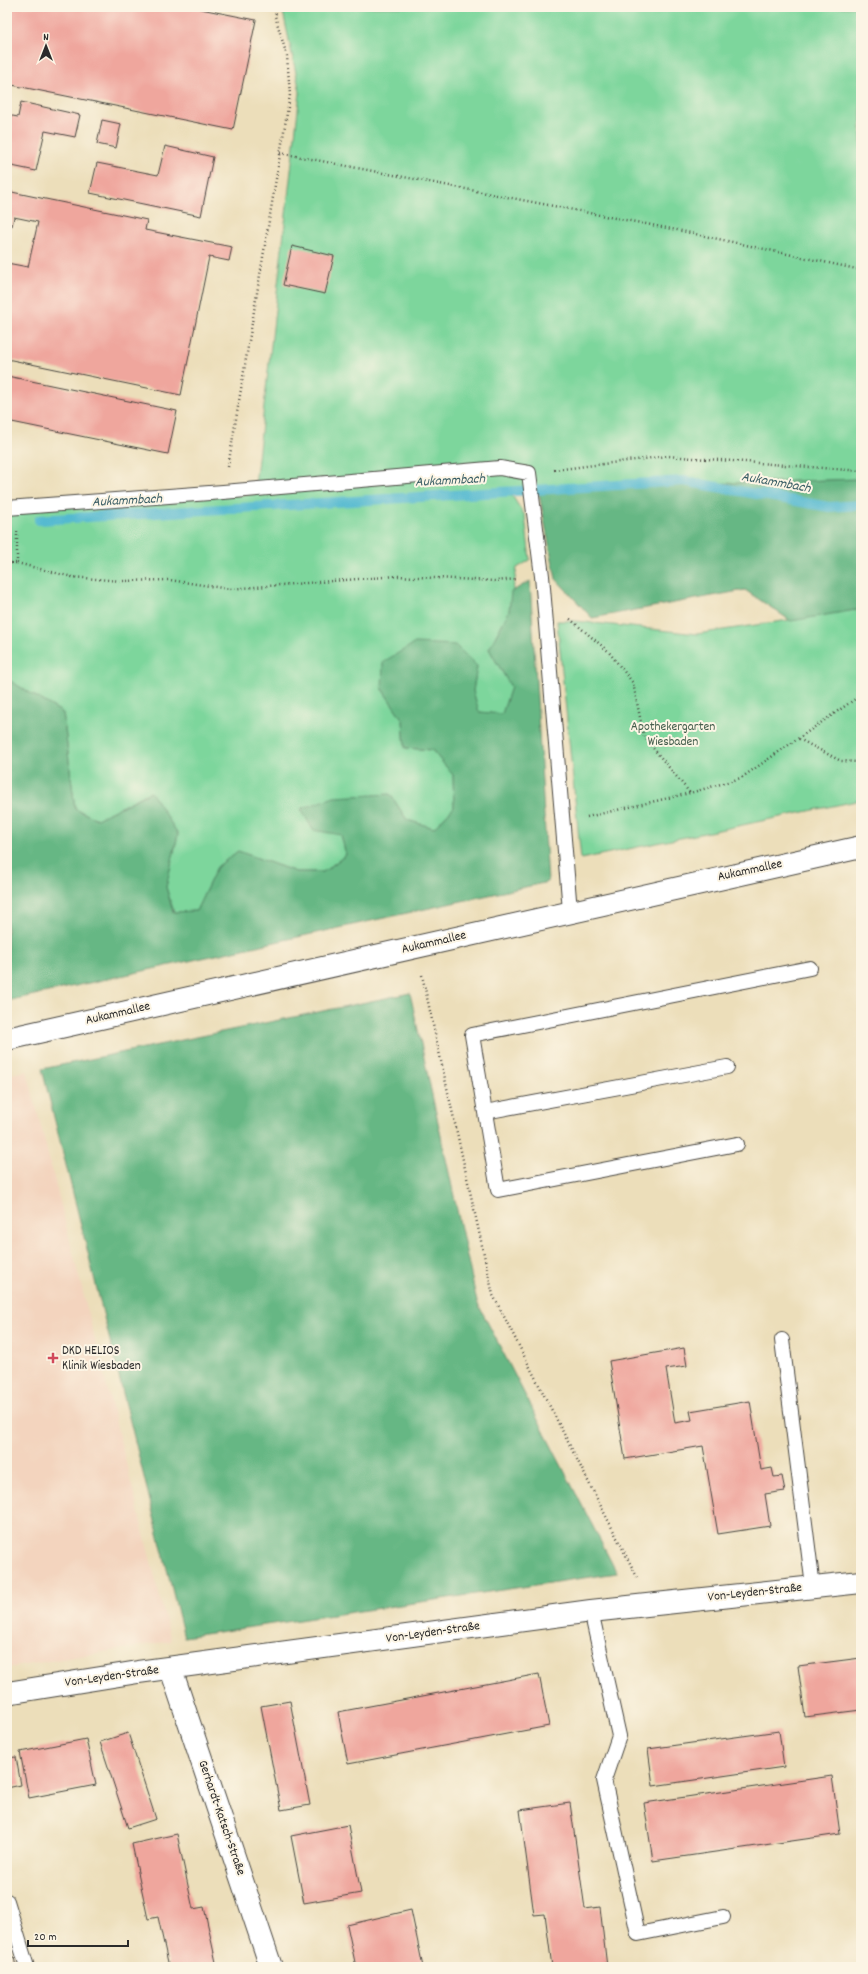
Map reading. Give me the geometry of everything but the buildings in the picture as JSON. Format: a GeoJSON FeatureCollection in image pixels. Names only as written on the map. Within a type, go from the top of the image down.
{"type":"FeatureCollection","features":[{"type":"Feature","properties":{"kind":"street","name":"Aukammallee"},"geometry":{"type":"LineString","coordinates":[[7,1039],[570,911],[861,847]]}},
{"type":"Feature","properties":{"kind":"street","name":"Von-Leyden-Straße"},"geometry":{"type":"LineString","coordinates":[[7,1693],[171,1668],[591,1611],[861,1582]]}},
{"type":"Feature","properties":{"kind":"street","name":"Gerhardt-Katsch-Straße"},"geometry":{"type":"LineString","coordinates":[[171,1668],[271,1967]]}},
{"type":"Feature","properties":{"kind":"lane"},"geometry":{"type":"LineString","coordinates":[[12,509],[500,468],[529,473],[542,576],[561,822],[570,911]]}},
{"type":"Feature","properties":{"kind":"lane"},"geometry":{"type":"LineString","coordinates":[[737,1144],[498,1190],[472,1035],[810,968]]}},
{"type":"Feature","properties":{"kind":"lane"},"geometry":{"type":"LineString","coordinates":[[485,1112],[727,1067]]}},
{"type":"Feature","properties":{"kind":"lane"},"geometry":{"type":"LineString","coordinates":[[782,1340],[813,1587]]}},
{"type":"Feature","properties":{"kind":"lane"},"geometry":{"type":"LineString","coordinates":[[591,1611],[619,1736],[604,1780],[638,1934],[723,1917]]}},
{"type":"Feature","properties":{"kind":"lane"},"geometry":{"type":"LineString","coordinates":[[7,1901],[27,1967]]}},
{"type":"Feature","properties":{"kind":"path"},"geometry":{"type":"LineString","coordinates":[[223,492],[290,95],[287,56],[275,16],[278,7]]}},
{"type":"Feature","properties":{"kind":"path"},"geometry":{"type":"LineString","coordinates":[[280,153],[678,230],[861,270]]}},
{"type":"Feature","properties":{"kind":"path"},"geometry":{"type":"LineString","coordinates":[[529,473],[668,456],[861,471]]}},
{"type":"Feature","properties":{"kind":"path"},"geometry":{"type":"LineString","coordinates":[[12,509],[17,563]]}},
{"type":"Feature","properties":{"kind":"path"},"geometry":{"type":"LineString","coordinates":[[7,563],[17,563],[72,577],[122,581],[170,580],[229,589],[397,576],[495,581],[542,576]]}},
{"type":"Feature","properties":{"kind":"path"},"geometry":{"type":"LineString","coordinates":[[575,622],[608,651],[633,683],[644,737],[690,793]]}},
{"type":"Feature","properties":{"kind":"path"},"geometry":{"type":"LineString","coordinates":[[561,822],[690,793],[741,778],[861,695]]}},
{"type":"Feature","properties":{"kind":"path"},"geometry":{"type":"LineString","coordinates":[[799,739],[841,761],[861,762]]}},
{"type":"Feature","properties":{"kind":"path"},"geometry":{"type":"LineString","coordinates":[[415,947],[494,1295],[651,1605]]}},
{"type":"Feature","properties":{"kind":"shaded area","name":"DKD HELIOS Klinik Wiesbaden"},"geometry":{"type":"Polygon","coordinates":[[[27,1071],[171,1641],[7,1668],[7,1075],[27,1071]]]}},
{"type":"Feature","properties":{"kind":"green space"},"geometry":{"type":"Polygon","coordinates":[[[282,7],[861,7],[861,479],[505,491],[513,497],[525,516],[530,560],[517,568],[509,611],[489,649],[511,687],[502,714],[479,712],[473,691],[477,666],[382,689],[403,720],[405,748],[432,750],[453,775],[454,807],[434,828],[407,820],[390,794],[313,830],[341,834],[346,855],[323,872],[296,872],[238,851],[217,867],[196,911],[174,912],[166,887],[178,834],[150,792],[97,819],[75,809],[63,713],[7,679],[7,511],[254,494],[300,92],[282,7]]]}},
{"type":"Feature","properties":{"kind":"green space"},"geometry":{"type":"Polygon","coordinates":[[[861,479],[861,609],[791,621],[745,590],[592,618],[556,579],[538,489],[861,479]]]}},
{"type":"Feature","properties":{"kind":"green space"},"geometry":{"type":"Polygon","coordinates":[[[530,581],[548,882],[7,1001],[7,679],[63,713],[75,809],[97,819],[151,792],[178,834],[166,887],[173,912],[196,911],[217,867],[238,851],[296,872],[323,872],[346,855],[341,835],[313,830],[301,809],[334,797],[390,794],[407,820],[434,828],[454,807],[453,775],[432,750],[405,748],[403,720],[382,689],[383,662],[415,643],[455,645],[477,666],[473,691],[479,712],[502,714],[511,687],[489,649],[509,611],[511,592],[530,581]]]}},
{"type":"Feature","properties":{"kind":"green space","name":"Apothekergarten Wiesbaden"},"geometry":{"type":"Polygon","coordinates":[[[861,609],[861,800],[581,859],[557,621],[575,621],[697,634],[861,609]]]}},
{"type":"Feature","properties":{"kind":"green space"},"geometry":{"type":"Polygon","coordinates":[[[410,993],[477,1302],[617,1573],[184,1637],[42,1069],[410,993]]]}},
{"type":"Feature","properties":{"kind":"waterway","name":"Aukammbach"},"geometry":{"type":"LineString","coordinates":[[39,520],[684,481],[829,507],[861,505]]}},
{"type":"Feature","properties":{"kind":"place","name":"DKD HELIOS Klinik Wiesbaden"},"geometry":{"type":"Point","coordinates":[53,1358]}}]}
